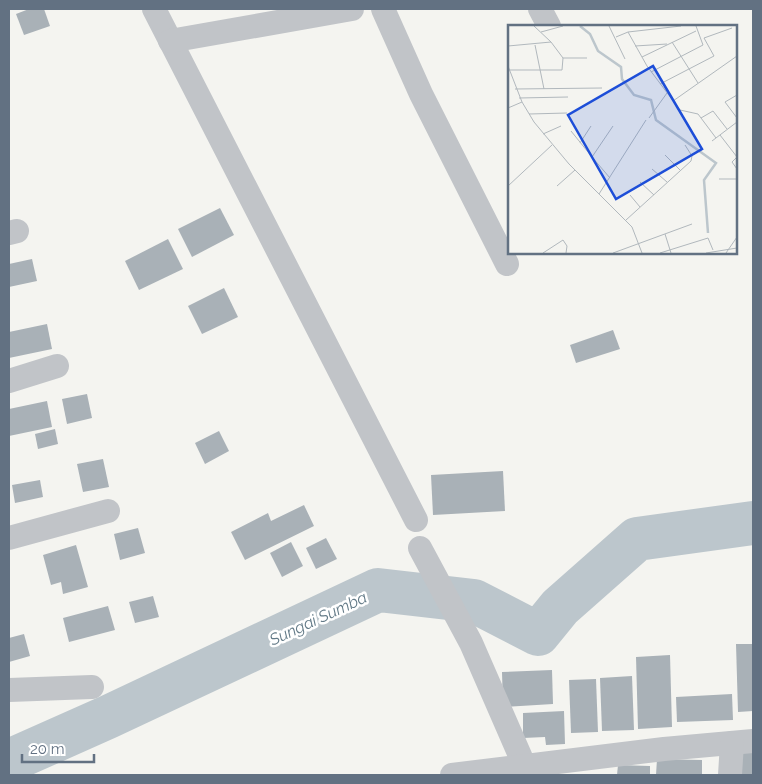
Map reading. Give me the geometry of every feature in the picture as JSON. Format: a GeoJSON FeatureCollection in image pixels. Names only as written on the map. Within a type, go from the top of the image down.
{"type":"FeatureCollection","features":[{"type":"Feature","properties":{"kind":"street"},"geometry":{"type":"LineString","coordinates":[[154,9],[416,520]]}},
{"type":"Feature","properties":{"kind":"street"},"geometry":{"type":"LineString","coordinates":[[170,41],[352,9]]}},
{"type":"Feature","properties":{"kind":"street"},"geometry":{"type":"LineString","coordinates":[[383,9],[421,94],[507,264]]}},
{"type":"Feature","properties":{"kind":"street"},"geometry":{"type":"LineString","coordinates":[[540,9],[548,25]]}},
{"type":"Feature","properties":{"kind":"street"},"geometry":{"type":"LineString","coordinates":[[9,381],[57,366]]}},
{"type":"Feature","properties":{"kind":"street"},"geometry":{"type":"LineString","coordinates":[[9,538],[108,512]]}},
{"type":"Feature","properties":{"kind":"street"},"geometry":{"type":"LineString","coordinates":[[420,548],[471,643],[524,766]]}},
{"type":"Feature","properties":{"kind":"street"},"geometry":{"type":"LineString","coordinates":[[9,690],[92,687]]}},
{"type":"Feature","properties":{"kind":"street"},"geometry":{"type":"LineString","coordinates":[[452,775],[524,766],[613,765],[743,742]]}},
{"type":"Feature","properties":{"kind":"street"},"geometry":{"type":"LineString","coordinates":[[730,775],[743,742]]}},
{"type":"Feature","properties":{"kind":"building"},"geometry":{"type":"Polygon","coordinates":[[[29,9],[44,9],[50,26],[24,35],[16,14],[29,9]]]}},
{"type":"Feature","properties":{"kind":"building"},"geometry":{"type":"Polygon","coordinates":[[[220,208],[234,235],[192,257],[178,229],[220,208]]]}},
{"type":"Feature","properties":{"kind":"building"},"geometry":{"type":"Polygon","coordinates":[[[168,239],[183,269],[139,290],[125,261],[168,239]]]}},
{"type":"Feature","properties":{"kind":"building"},"geometry":{"type":"Polygon","coordinates":[[[32,259],[37,281],[9,287],[9,264],[32,259]]]}},
{"type":"Feature","properties":{"kind":"building"},"geometry":{"type":"Polygon","coordinates":[[[224,288],[238,317],[202,334],[188,306],[224,288]]]}},
{"type":"Feature","properties":{"kind":"building"},"geometry":{"type":"Polygon","coordinates":[[[47,324],[52,349],[9,358],[9,332],[47,324]]]}},
{"type":"Feature","properties":{"kind":"building"},"geometry":{"type":"Polygon","coordinates":[[[613,330],[620,349],[576,363],[570,345],[613,330]]]}},
{"type":"Feature","properties":{"kind":"building"},"geometry":{"type":"Polygon","coordinates":[[[87,394],[92,418],[67,424],[62,399],[87,394]]]}},
{"type":"Feature","properties":{"kind":"building"},"geometry":{"type":"Polygon","coordinates":[[[47,401],[52,427],[9,436],[9,409],[47,401]]]}},
{"type":"Feature","properties":{"kind":"building"},"geometry":{"type":"Polygon","coordinates":[[[55,429],[58,444],[38,449],[35,434],[55,429]]]}},
{"type":"Feature","properties":{"kind":"building"},"geometry":{"type":"Polygon","coordinates":[[[219,431],[229,451],[205,464],[195,443],[219,431]]]}},
{"type":"Feature","properties":{"kind":"building"},"geometry":{"type":"Polygon","coordinates":[[[103,459],[109,487],[83,492],[77,464],[103,459]]]}},
{"type":"Feature","properties":{"kind":"building"},"geometry":{"type":"Polygon","coordinates":[[[503,471],[505,511],[433,515],[431,475],[503,471]]]}},
{"type":"Feature","properties":{"kind":"building"},"geometry":{"type":"Polygon","coordinates":[[[40,480],[43,497],[15,503],[12,485],[40,480]]]}},
{"type":"Feature","properties":{"kind":"building"},"geometry":{"type":"Polygon","coordinates":[[[304,505],[314,526],[245,560],[231,532],[268,513],[271,521],[304,505]]]}},
{"type":"Feature","properties":{"kind":"building"},"geometry":{"type":"Polygon","coordinates":[[[138,528],[145,553],[120,560],[114,534],[138,528]]]}},
{"type":"Feature","properties":{"kind":"building"},"geometry":{"type":"Polygon","coordinates":[[[326,538],[337,559],[316,569],[306,548],[326,538]]]}},
{"type":"Feature","properties":{"kind":"building"},"geometry":{"type":"Polygon","coordinates":[[[291,542],[303,566],[282,577],[270,553],[291,542]]]}},
{"type":"Feature","properties":{"kind":"building"},"geometry":{"type":"Polygon","coordinates":[[[76,545],[88,587],[63,594],[61,582],[51,585],[43,555],[76,545]]]}},
{"type":"Feature","properties":{"kind":"building"},"geometry":{"type":"Polygon","coordinates":[[[153,596],[159,617],[135,623],[129,602],[153,596]]]}},
{"type":"Feature","properties":{"kind":"building"},"geometry":{"type":"Polygon","coordinates":[[[108,606],[115,630],[69,642],[63,618],[108,606]]]}},
{"type":"Feature","properties":{"kind":"building"},"geometry":{"type":"Polygon","coordinates":[[[24,634],[30,656],[9,662],[9,638],[24,634]]]}},
{"type":"Feature","properties":{"kind":"building"},"geometry":{"type":"Polygon","coordinates":[[[736,644],[753,644],[753,711],[738,712],[736,644]]]}},
{"type":"Feature","properties":{"kind":"building"},"geometry":{"type":"Polygon","coordinates":[[[670,655],[672,727],[638,729],[636,657],[670,655]]]}},
{"type":"Feature","properties":{"kind":"building"},"geometry":{"type":"Polygon","coordinates":[[[552,670],[553,704],[503,707],[502,672],[552,670]]]}},
{"type":"Feature","properties":{"kind":"building"},"geometry":{"type":"Polygon","coordinates":[[[632,676],[634,730],[602,731],[600,678],[632,676]]]}},
{"type":"Feature","properties":{"kind":"building"},"geometry":{"type":"Polygon","coordinates":[[[596,679],[598,732],[571,733],[569,680],[596,679]]]}},
{"type":"Feature","properties":{"kind":"building"},"geometry":{"type":"Polygon","coordinates":[[[732,694],[733,720],[677,722],[676,697],[732,694]]]}},
{"type":"Feature","properties":{"kind":"building"},"geometry":{"type":"Polygon","coordinates":[[[564,711],[565,744],[546,745],[545,737],[523,738],[523,713],[564,711]]]}},
{"type":"Feature","properties":{"kind":"building"},"geometry":{"type":"Polygon","coordinates":[[[741,753],[753,753],[753,775],[740,775],[741,753]]]}},
{"type":"Feature","properties":{"kind":"building"},"geometry":{"type":"Polygon","coordinates":[[[657,759],[702,760],[702,775],[656,775],[657,759]]]}},
{"type":"Feature","properties":{"kind":"building"},"geometry":{"type":"Polygon","coordinates":[[[618,765],[650,766],[650,775],[617,775],[618,765]]]}},
{"type":"Feature","properties":{"kind":"waterway","name":"Sungai Sumba"},"geometry":{"type":"LineString","coordinates":[[9,761],[108,717],[378,590],[474,601],[538,634],[560,607],[637,539],[753,523]]}}]}
